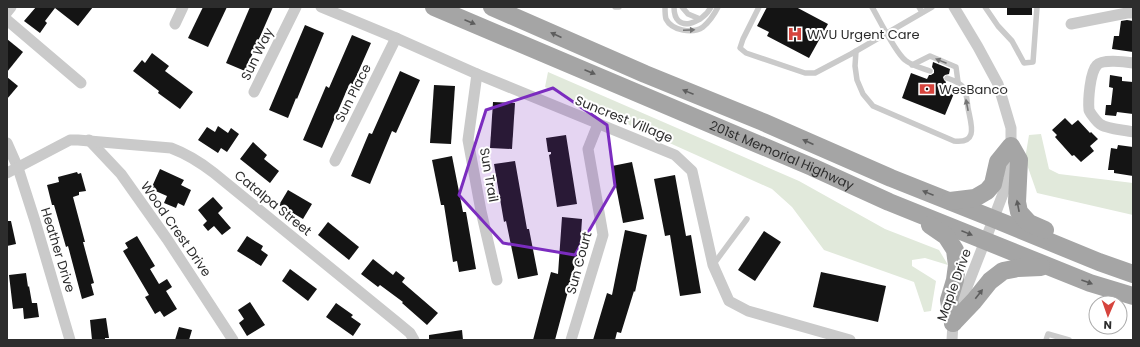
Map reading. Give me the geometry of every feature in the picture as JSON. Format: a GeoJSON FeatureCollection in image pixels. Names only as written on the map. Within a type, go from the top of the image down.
{"type":"FeatureCollection","features":[{"type":"Feature","properties":{"kind":"main road","name":"201st Memorial Highway"},"geometry":{"type":"LineString","coordinates":[[434,7],[812,166],[889,202],[1051,268],[1090,283],[1133,296]]}},
{"type":"Feature","properties":{"kind":"main road","name":"201st Memorial Highway"},"geometry":{"type":"LineString","coordinates":[[492,7],[645,74],[764,122],[891,178],[1099,262],[1133,274]]}},
{"type":"Feature","properties":{"kind":"main road"},"geometry":{"type":"LineString","coordinates":[[950,201],[975,198],[987,192],[993,184],[998,162],[1011,146],[1019,160],[1017,202],[1019,212],[1029,223],[1106,257],[1133,274]]}},
{"type":"Feature","properties":{"kind":"main road"},"geometry":{"type":"LineString","coordinates":[[889,202],[922,220],[946,236],[955,250],[957,265],[955,280],[949,300],[952,331]]}},
{"type":"Feature","properties":{"kind":"main road"},"geometry":{"type":"LineString","coordinates":[[952,331],[990,281],[1003,271],[1018,268],[1051,268]]}},
{"type":"Feature","properties":{"kind":"street"},"geometry":{"type":"LineString","coordinates":[[7,12],[11,7]]}},
{"type":"Feature","properties":{"kind":"street"},"geometry":{"type":"LineString","coordinates":[[175,24],[183,7]]}},
{"type":"Feature","properties":{"kind":"street","name":"Sun Way"},"geometry":{"type":"LineString","coordinates":[[254,92],[296,7]]}},
{"type":"Feature","properties":{"kind":"street","name":"Suncrest Village"},"geometry":{"type":"LineString","coordinates":[[321,7],[477,74],[675,155],[692,171],[713,265],[729,301],[748,311],[850,340]]}},
{"type":"Feature","properties":{"kind":"street","name":"Maple Drive"},"geometry":{"type":"LineString","coordinates":[[952,331],[1009,178],[1011,146],[1011,128],[998,84],[954,7]]}},
{"type":"Feature","properties":{"kind":"street"},"geometry":{"type":"LineString","coordinates":[[1072,24],[1133,13]]}},
{"type":"Feature","properties":{"kind":"street"},"geometry":{"type":"LineString","coordinates":[[7,20],[81,83]]}},
{"type":"Feature","properties":{"kind":"street","name":"Sun Place"},"geometry":{"type":"LineString","coordinates":[[335,161],[396,38]]}},
{"type":"Feature","properties":{"kind":"street"},"geometry":{"type":"LineString","coordinates":[[1133,63],[1122,61],[1102,62],[1097,65],[1092,74],[1089,87],[1089,111],[1100,124],[1133,132]]}},
{"type":"Feature","properties":{"kind":"street","name":"Sun Trail"},"geometry":{"type":"LineString","coordinates":[[477,74],[468,140],[481,211],[497,280]]}},
{"type":"Feature","properties":{"kind":"street","name":"Sun Court"},"geometry":{"type":"LineString","coordinates":[[571,340],[603,235],[588,149],[598,124]]}},
{"type":"Feature","properties":{"kind":"street","name":"Catalpa Street"},"geometry":{"type":"LineString","coordinates":[[7,173],[70,140],[89,140],[171,148],[200,162],[398,322],[410,333],[414,340]]}},
{"type":"Feature","properties":{"kind":"street","name":"Wood Crest Drive"},"geometry":{"type":"LineString","coordinates":[[89,140],[121,174],[167,239],[233,340]]}},
{"type":"Feature","properties":{"kind":"street","name":"Heather Drive"},"geometry":{"type":"LineString","coordinates":[[7,143],[18,168],[35,221],[70,340]]}},
{"type":"Feature","properties":{"kind":"lane"},"geometry":{"type":"LineString","coordinates":[[665,7],[666,20],[682,30],[691,32],[702,28],[712,18],[718,7]]}},
{"type":"Feature","properties":{"kind":"lane"},"geometry":{"type":"LineString","coordinates":[[674,7],[674,13],[678,21],[682,24],[688,24],[700,19],[709,11],[711,7]]}},
{"type":"Feature","properties":{"kind":"lane"},"geometry":{"type":"LineString","coordinates":[[682,7],[688,14],[700,19]]}},
{"type":"Feature","properties":{"kind":"lane"},"geometry":{"type":"LineString","coordinates":[[760,7],[743,39],[740,48],[746,53],[805,73],[815,73],[824,69],[932,7]]}},
{"type":"Feature","properties":{"kind":"lane"},"geometry":{"type":"LineString","coordinates":[[872,7],[903,59],[930,71]]}},
{"type":"Feature","properties":{"kind":"lane"},"geometry":{"type":"LineString","coordinates":[[919,7],[922,12]]}},
{"type":"Feature","properties":{"kind":"lane"},"geometry":{"type":"LineString","coordinates":[[985,7],[998,26],[1012,41],[1024,63],[1033,62],[1037,7]]}},
{"type":"Feature","properties":{"kind":"lane"},"geometry":{"type":"LineString","coordinates":[[856,51],[855,66],[857,80],[863,94],[873,106],[954,141],[965,141],[970,137],[972,130],[964,88],[958,82],[947,78]]}},
{"type":"Feature","properties":{"kind":"lane"},"geometry":{"type":"LineString","coordinates":[[912,64],[930,56],[956,67],[958,82]]}},
{"type":"Feature","properties":{"kind":"lane"},"geometry":{"type":"LineString","coordinates":[[713,265],[747,219]]}},
{"type":"Feature","properties":{"kind":"lane"},"geometry":{"type":"LineString","coordinates":[[1046,340],[1048,334],[1053,338],[1069,340]]}},
{"type":"Feature","properties":{"kind":"highlighted area"},"geometry":{"type":"Polygon","coordinates":[[[553,88],[607,125],[615,186],[575,255],[503,243],[459,195],[486,110],[553,88]]]}},
{"type":"Feature","properties":{"kind":"shaded area"},"geometry":{"type":"Polygon","coordinates":[[[548,72],[799,181],[885,229],[939,250],[948,265],[925,258],[912,260],[912,266],[936,281],[931,311],[924,312],[914,282],[824,250],[792,207],[772,189],[545,87],[548,72]]]}},
{"type":"Feature","properties":{"kind":"shaded area"},"geometry":{"type":"Polygon","coordinates":[[[1041,134],[1049,169],[1059,174],[1133,183],[1133,215],[1037,193],[1025,159],[1029,135],[1041,134]]]}},
{"type":"Feature","properties":{"kind":"building"},"geometry":{"type":"Polygon","coordinates":[[[36,7],[93,7],[78,26],[55,8],[45,21],[47,23],[40,33],[24,21],[36,7]]]}},
{"type":"Feature","properties":{"kind":"building"},"geometry":{"type":"Polygon","coordinates":[[[203,7],[227,7],[208,47],[188,38],[203,7]]]}},
{"type":"Feature","properties":{"kind":"building"},"geometry":{"type":"Polygon","coordinates":[[[250,7],[273,7],[245,71],[226,63],[250,7]]]}},
{"type":"Feature","properties":{"kind":"building","name":"WVU Urgent Care"},"geometry":{"type":"Polygon","coordinates":[[[767,7],[796,7],[828,24],[809,58],[767,36],[769,32],[757,26],[767,7]]]}},
{"type":"Feature","properties":{"kind":"building"},"geometry":{"type":"Polygon","coordinates":[[[1007,7],[1032,7],[1032,15],[1007,15],[1007,7]]]}},
{"type":"Feature","properties":{"kind":"building"},"geometry":{"type":"Polygon","coordinates":[[[1121,21],[1133,21],[1133,52],[1112,49],[1114,36],[1119,36],[1121,21]]]}},
{"type":"Feature","properties":{"kind":"building"},"geometry":{"type":"Polygon","coordinates":[[[305,25],[324,33],[288,118],[269,110],[305,25]]]}},
{"type":"Feature","properties":{"kind":"building"},"geometry":{"type":"Polygon","coordinates":[[[352,35],[371,43],[352,86],[349,85],[322,148],[303,140],[326,86],[329,88],[352,35]]]}},
{"type":"Feature","properties":{"kind":"building"},"geometry":{"type":"Polygon","coordinates":[[[7,39],[23,52],[7,72],[7,39]]]}},
{"type":"Feature","properties":{"kind":"building"},"geometry":{"type":"Polygon","coordinates":[[[152,53],[169,66],[165,71],[193,92],[180,109],[158,93],[159,91],[133,71],[142,60],[145,63],[152,53]]]}},
{"type":"Feature","properties":{"kind":"building","name":"WesBanco"},"geometry":{"type":"Polygon","coordinates":[[[933,62],[950,69],[949,74],[943,77],[946,82],[944,87],[955,91],[945,115],[902,98],[911,73],[927,79],[929,75],[934,73],[932,67],[933,62]]]}},
{"type":"Feature","properties":{"kind":"building"},"geometry":{"type":"Polygon","coordinates":[[[400,71],[420,80],[396,133],[392,131],[370,184],[351,176],[369,133],[372,134],[400,71]]]}},
{"type":"Feature","properties":{"kind":"building"},"geometry":{"type":"Polygon","coordinates":[[[1110,75],[1122,77],[1122,81],[1133,82],[1133,114],[1117,112],[1116,116],[1105,115],[1106,105],[1111,105],[1113,88],[1109,87],[1110,75]]]}},
{"type":"Feature","properties":{"kind":"building"},"geometry":{"type":"Polygon","coordinates":[[[7,77],[18,86],[7,99],[7,77]]]}},
{"type":"Feature","properties":{"kind":"building"},"geometry":{"type":"Polygon","coordinates":[[[434,85],[455,86],[451,144],[430,143],[434,85]]]}},
{"type":"Feature","properties":{"kind":"building"},"geometry":{"type":"Polygon","coordinates":[[[493,102],[515,103],[512,149],[490,148],[493,102]]]}},
{"type":"Feature","properties":{"kind":"building"},"geometry":{"type":"Polygon","coordinates":[[[1065,118],[1072,125],[1078,120],[1098,139],[1090,146],[1094,151],[1081,162],[1074,155],[1072,156],[1055,137],[1057,135],[1052,130],[1065,118]]]}},
{"type":"Feature","properties":{"kind":"building"},"geometry":{"type":"Polygon","coordinates":[[[218,126],[228,133],[231,128],[239,134],[227,152],[221,148],[218,153],[198,140],[207,127],[215,132],[218,126]]]}},
{"type":"Feature","properties":{"kind":"building"},"geometry":{"type":"Polygon","coordinates":[[[566,135],[577,204],[557,207],[549,155],[551,152],[548,152],[546,138],[566,135]]]}},
{"type":"Feature","properties":{"kind":"building"},"geometry":{"type":"Polygon","coordinates":[[[253,142],[267,155],[264,159],[279,171],[270,183],[240,159],[253,142]]]}},
{"type":"Feature","properties":{"kind":"building"},"geometry":{"type":"Polygon","coordinates":[[[1118,145],[1133,147],[1133,176],[1114,173],[1114,170],[1108,170],[1111,148],[1117,149],[1118,145]]]}},
{"type":"Feature","properties":{"kind":"building"},"geometry":{"type":"Polygon","coordinates":[[[452,156],[463,212],[466,212],[476,269],[459,272],[457,261],[453,262],[444,205],[441,205],[432,160],[452,156]]]}},
{"type":"Feature","properties":{"kind":"building"},"geometry":{"type":"Polygon","coordinates":[[[515,161],[527,229],[529,229],[538,275],[518,279],[506,221],[504,222],[494,164],[515,161]]]}},
{"type":"Feature","properties":{"kind":"building"},"geometry":{"type":"Polygon","coordinates":[[[632,162],[644,219],[623,223],[612,166],[632,162]]]}},
{"type":"Feature","properties":{"kind":"building"},"geometry":{"type":"Polygon","coordinates":[[[160,169],[184,180],[181,185],[191,190],[184,206],[178,203],[176,208],[164,203],[167,196],[151,189],[160,169]]]}},
{"type":"Feature","properties":{"kind":"building"},"geometry":{"type":"Polygon","coordinates":[[[77,172],[78,174],[81,173],[86,191],[79,192],[79,195],[73,197],[94,283],[91,284],[94,295],[82,299],[68,246],[66,247],[47,185],[59,182],[58,177],[77,172]]]}},
{"type":"Feature","properties":{"kind":"building"},"geometry":{"type":"Polygon","coordinates":[[[675,175],[686,236],[691,235],[701,293],[680,296],[670,235],[665,236],[654,179],[675,175]]]}},
{"type":"Feature","properties":{"kind":"building"},"geometry":{"type":"Polygon","coordinates":[[[288,190],[312,204],[303,219],[279,205],[288,190]]]}},
{"type":"Feature","properties":{"kind":"building"},"geometry":{"type":"Polygon","coordinates":[[[213,197],[223,208],[218,213],[231,228],[222,235],[214,226],[208,231],[203,225],[207,221],[198,210],[213,197]]]}},
{"type":"Feature","properties":{"kind":"building"},"geometry":{"type":"Polygon","coordinates":[[[562,217],[582,219],[579,265],[575,265],[555,340],[533,340],[551,272],[558,274],[562,217]]]}},
{"type":"Feature","properties":{"kind":"building"},"geometry":{"type":"Polygon","coordinates":[[[7,221],[11,221],[16,244],[7,246],[7,221]]]}},
{"type":"Feature","properties":{"kind":"building"},"geometry":{"type":"Polygon","coordinates":[[[328,222],[359,247],[349,260],[318,235],[328,222]]]}},
{"type":"Feature","properties":{"kind":"building"},"geometry":{"type":"Polygon","coordinates":[[[625,230],[647,235],[635,292],[634,291],[621,333],[617,332],[615,340],[593,340],[607,293],[612,295],[625,230]]]}},
{"type":"Feature","properties":{"kind":"building"},"geometry":{"type":"Polygon","coordinates":[[[764,231],[781,242],[755,281],[738,270],[764,231]]]}},
{"type":"Feature","properties":{"kind":"building"},"geometry":{"type":"Polygon","coordinates":[[[137,236],[155,266],[150,269],[159,284],[167,279],[172,287],[166,291],[177,309],[164,317],[160,311],[155,314],[145,297],[149,295],[123,251],[128,248],[125,243],[137,236]]]}},
{"type":"Feature","properties":{"kind":"building"},"geometry":{"type":"Polygon","coordinates":[[[247,236],[263,246],[261,250],[268,255],[261,266],[237,251],[247,236]]]}},
{"type":"Feature","properties":{"kind":"building"},"geometry":{"type":"Polygon","coordinates":[[[373,259],[393,275],[396,271],[405,278],[402,282],[438,313],[427,325],[402,303],[403,302],[380,285],[378,287],[361,274],[373,259]]]}},
{"type":"Feature","properties":{"kind":"building"},"geometry":{"type":"Polygon","coordinates":[[[290,269],[317,289],[308,301],[282,281],[290,269]]]}},
{"type":"Feature","properties":{"kind":"building"},"geometry":{"type":"Polygon","coordinates":[[[821,272],[886,286],[878,322],[813,307],[821,272]]]}},
{"type":"Feature","properties":{"kind":"building"},"geometry":{"type":"Polygon","coordinates":[[[26,273],[32,303],[37,303],[39,317],[24,319],[23,308],[13,309],[9,275],[26,273]]]}},
{"type":"Feature","properties":{"kind":"building"},"geometry":{"type":"Polygon","coordinates":[[[250,302],[265,325],[247,336],[239,323],[244,319],[238,310],[250,302]]]}},
{"type":"Feature","properties":{"kind":"building"},"geometry":{"type":"Polygon","coordinates":[[[336,303],[353,315],[351,317],[361,324],[353,336],[326,317],[336,303]]]}},
{"type":"Feature","properties":{"kind":"building"},"geometry":{"type":"Polygon","coordinates":[[[106,318],[109,338],[105,338],[105,340],[92,340],[90,320],[106,318]]]}},
{"type":"Feature","properties":{"kind":"building"},"geometry":{"type":"Polygon","coordinates":[[[179,327],[192,330],[189,340],[175,340],[179,327]]]}},
{"type":"Feature","properties":{"kind":"building"},"geometry":{"type":"Polygon","coordinates":[[[462,330],[463,340],[429,340],[429,335],[462,330]]]}},
{"type":"Feature","properties":{"kind":"place","name":"WVU Urgent Care"},"geometry":{"type":"Point","coordinates":[795,34]}},
{"type":"Feature","properties":{"kind":"place","name":"WesBanco"},"geometry":{"type":"Point","coordinates":[927,89]}}]}
